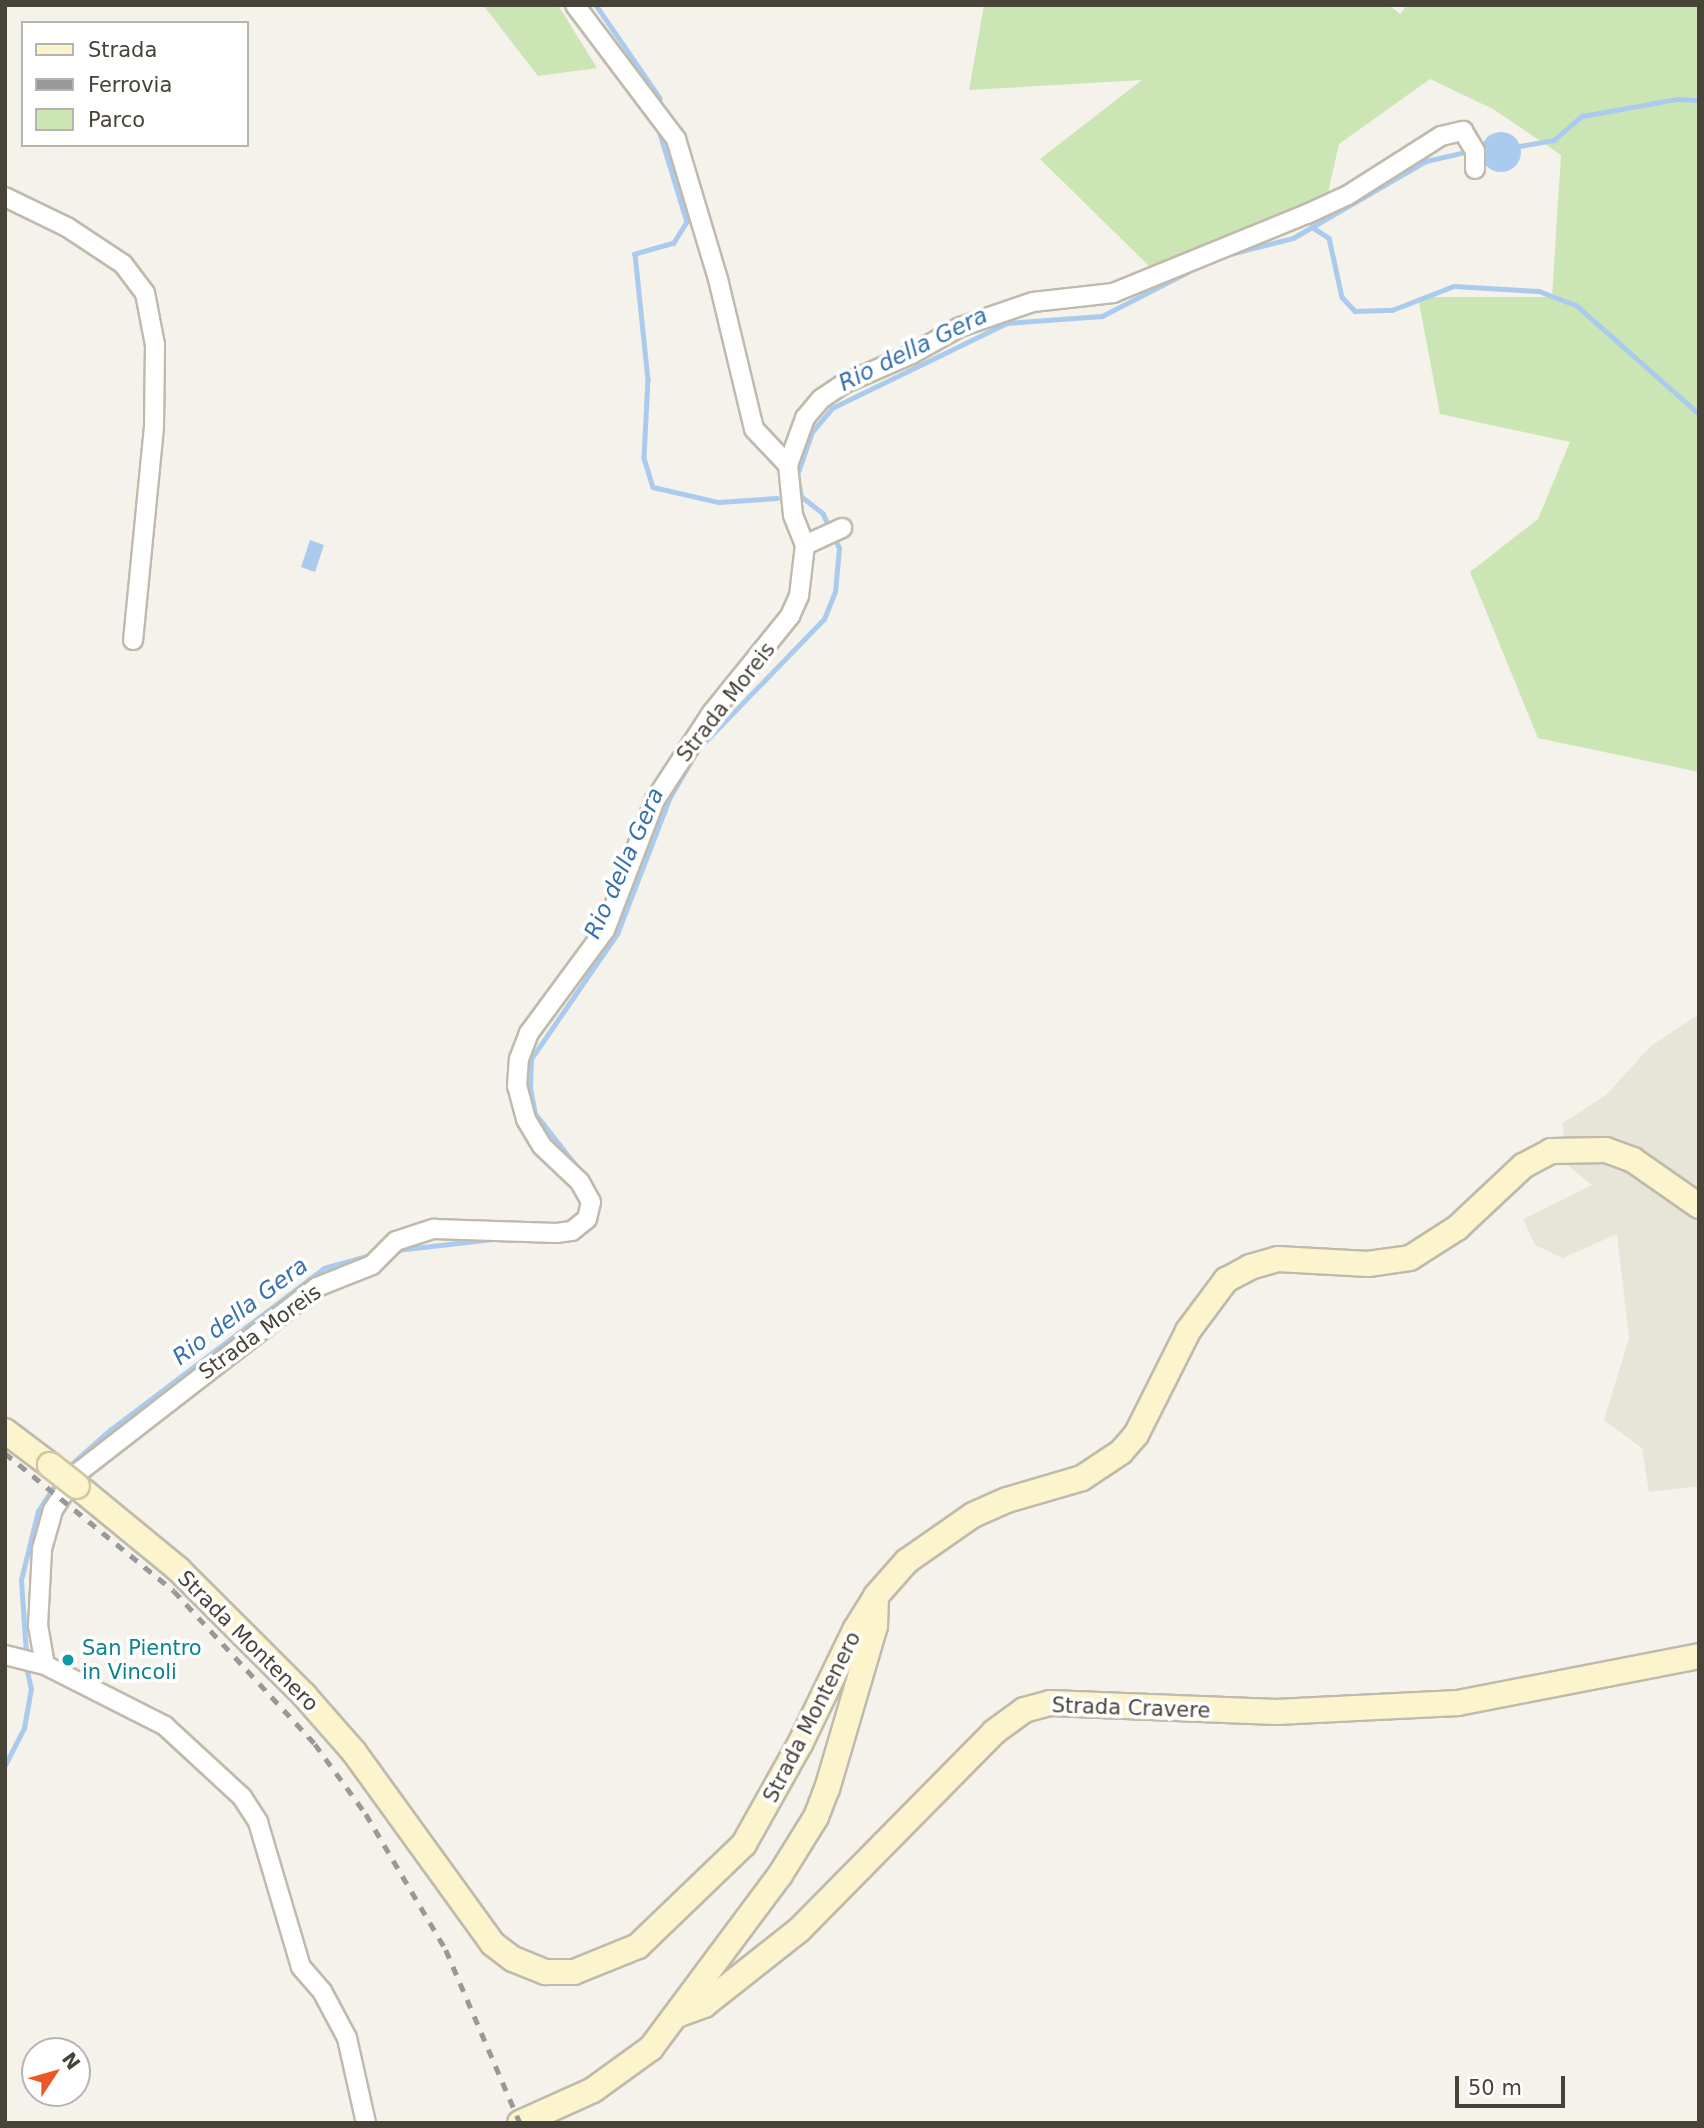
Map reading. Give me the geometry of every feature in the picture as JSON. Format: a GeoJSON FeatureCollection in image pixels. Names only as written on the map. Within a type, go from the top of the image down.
{"type":"FeatureCollection","features":[{"type":"Feature","properties":{"kind":"main road","name":"Strada Montenero"},"geometry":{"type":"LineString","coordinates":[[5,1430],[178,1569],[242,1630],[354,1752],[475,1926],[513,1959],[545,1972],[573,1972],[638,1946],[744,1844],[876,1596],[907,1561],[945,1531],[1007,1500],[1082,1478],[1121,1452],[1136,1434],[1205,1303],[1226,1280],[1250,1267],[1298,1258],[1368,1264],[1410,1258],[1457,1228],[1523,1166],[1551,1151],[1606,1150],[1633,1160],[1699,1206]]}},
{"type":"Feature","properties":{"kind":"main road","name":"Strada Cravere"},"geometry":{"type":"LineString","coordinates":[[520,2123],[593,2090],[651,2048],[817,1817],[875,1626],[876,1596]]}},
{"type":"Feature","properties":{"kind":"main road","name":"Strada Cravere"},"geometry":{"type":"LineString","coordinates":[[677,2015],[704,2005],[799,1930],[994,1732],[1024,1710],[1050,1703],[1276,1712],[1458,1703],[1699,1656]]}},
{"type":"Feature","properties":{"kind":"street"},"geometry":{"type":"LineString","coordinates":[[575,5],[676,139],[718,279],[754,429],[788,466]]}},
{"type":"Feature","properties":{"kind":"street"},"geometry":{"type":"LineString","coordinates":[[842,528],[823,534],[805,545],[793,515],[788,466],[800,426],[821,399],[843,384],[912,354],[960,327],[1033,302],[1113,293],[1154,277],[1348,195],[1441,136],[1463,131],[1475,151],[1475,169]]}},
{"type":"Feature","properties":{"kind":"street"},"geometry":{"type":"LineString","coordinates":[[5,197],[66,227],[123,264],[145,293],[155,345],[154,427],[134,640]]}},
{"type":"Feature","properties":{"kind":"street","name":"Strada Moreis"},"geometry":{"type":"LineString","coordinates":[[366,2123],[346,2038],[322,1991],[301,1967],[258,1822],[242,1797],[165,1726],[25,1661],[38,1626],[42,1549],[53,1510],[76,1474],[317,1287],[434,1229],[557,1233],[572,1231],[587,1219],[591,1202],[580,1182],[542,1146],[526,1119],[517,1086],[519,1059],[529,1033],[606,930],[655,800],[711,715],[790,617],[799,596],[805,545]]}},
{"type":"Feature","properties":{"kind":"shaded area"},"geometry":{"type":"Polygon","coordinates":[[[1699,1014],[1699,1486],[1649,1492],[1642,1448],[1604,1420],[1629,1338],[1617,1234],[1563,1258],[1535,1245],[1523,1219],[1592,1185],[1565,1163],[1563,1123],[1606,1095],[1651,1046],[1699,1014]]]}},
{"type":"Feature","properties":{"kind":"green space"},"geometry":{"type":"Polygon","coordinates":[[[483,5],[558,5],[597,68],[538,76],[483,5]]]}},
{"type":"Feature","properties":{"kind":"green space"},"geometry":{"type":"Polygon","coordinates":[[[984,5],[1389,5],[1400,14],[1407,5],[1699,5],[1699,772],[1538,738],[1470,572],[1538,519],[1570,442],[1440,414],[1418,297],[1552,297],[1561,155],[1493,109],[1430,79],[1339,144],[1327,197],[1149,266],[1040,159],[1142,80],[969,90],[984,5]]]}},
{"type":"Feature","properties":{"kind":"water"},"geometry":{"type":"Polygon","coordinates":[[[1501,132],[1515,138],[1521,152],[1515,166],[1501,172],[1487,166],[1481,152],[1487,138],[1501,132]]]}},
{"type":"Feature","properties":{"kind":"water"},"geometry":{"type":"Polygon","coordinates":[[[310,540],[324,545],[315,572],[301,567],[310,540]]]}},
{"type":"Feature","properties":{"kind":"waterway"},"geometry":{"type":"LineString","coordinates":[[596,5],[660,98]]}},
{"type":"Feature","properties":{"kind":"waterway"},"geometry":{"type":"LineString","coordinates":[[1514,147],[1554,140],[1582,116],[1677,99],[1699,100]]}},
{"type":"Feature","properties":{"kind":"waterway"},"geometry":{"type":"LineString","coordinates":[[658,127],[687,222],[674,243],[635,254],[648,379],[644,458],[653,487],[718,502],[777,498]]}},
{"type":"Feature","properties":{"kind":"waterway"},"geometry":{"type":"LineString","coordinates":[[1230,254],[1293,238],[1426,161],[1470,151]]}},
{"type":"Feature","properties":{"kind":"waterway"},"geometry":{"type":"LineString","coordinates":[[1312,227],[1329,238],[1342,297],[1355,311],[1392,310],[1454,286],[1539,291],[1576,305],[1699,414]]}},
{"type":"Feature","properties":{"kind":"waterway","name":"Rio della Gera"},"geometry":{"type":"LineString","coordinates":[[830,530],[823,514],[801,497],[797,475],[812,432],[832,408],[1007,323],[1102,316],[1190,271]]}},
{"type":"Feature","properties":{"kind":"waterway","name":"Rio della Gera"},"geometry":{"type":"LineString","coordinates":[[575,1165],[535,1114],[530,1089],[531,1059],[617,934],[670,797],[698,749],[824,619],[835,592],[839,548],[834,538]]}},
{"type":"Feature","properties":{"kind":"waterway","name":"Rio della Gera"},"geometry":{"type":"LineString","coordinates":[[585,1177],[595,1193]]}},
{"type":"Feature","properties":{"kind":"waterway","name":"Rio della Gera"},"geometry":{"type":"LineString","coordinates":[[397,1250],[492,1239]]}},
{"type":"Feature","properties":{"kind":"waterway","name":"Rio della Gera"},"geometry":{"type":"LineString","coordinates":[[66,1469],[110,1430],[324,1268],[374,1254]]}},
{"type":"Feature","properties":{"kind":"waterway","name":"Rio della Gera"},"geometry":{"type":"LineString","coordinates":[[26,1654],[21,1580],[38,1511],[57,1482]]}},
{"type":"Feature","properties":{"kind":"waterway","name":"Rio della Gera"},"geometry":{"type":"LineString","coordinates":[[5,1765],[24,1728],[31,1689],[25,1663]]}},
{"type":"Feature","properties":{"kind":"railway"},"geometry":{"type":"LineString","coordinates":[[5,1453],[174,1591],[315,1744],[366,1814],[446,1950],[520,2123]]}},
{"type":"Feature","properties":{"kind":"place","name":"San Pientro in Vincoli"},"geometry":{"type":"Point","coordinates":[68,1660]}}]}
